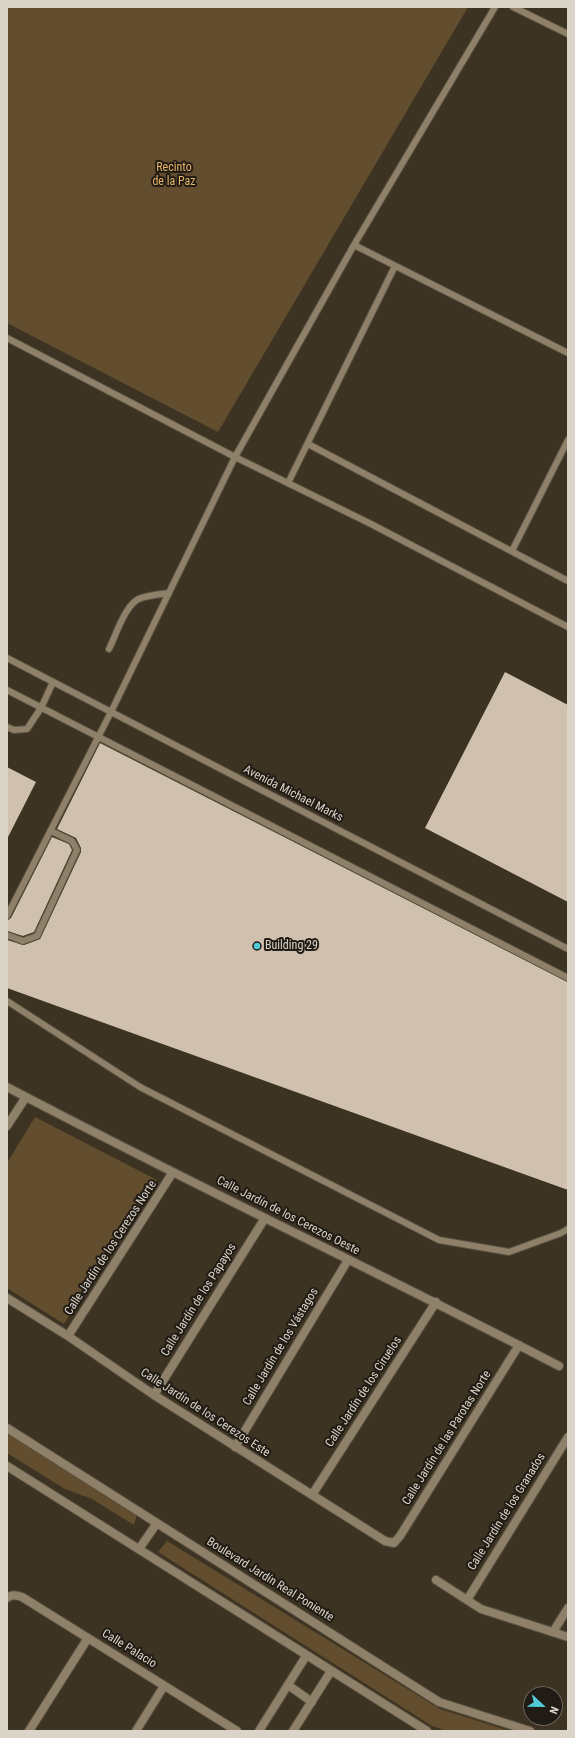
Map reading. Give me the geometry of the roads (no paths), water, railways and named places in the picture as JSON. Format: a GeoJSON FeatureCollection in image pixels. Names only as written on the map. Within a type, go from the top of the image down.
{"type":"FeatureCollection","features":[{"type":"Feature","properties":{"kind":"street","name":"Calle Jardín de los Cerezos Oeste"},"geometry":{"type":"LineString","coordinates":[[7,1087],[348,1260],[436,1302],[559,1366]]}},
{"type":"Feature","properties":{"kind":"street"},"geometry":{"type":"LineString","coordinates":[[7,1126],[26,1097]]}},
{"type":"Feature","properties":{"kind":"street","name":"Calle Jardín de los Cerezos Norte"},"geometry":{"type":"LineString","coordinates":[[68,1336],[173,1172]]}},
{"type":"Feature","properties":{"kind":"street","name":"Calle Jardín de los Papayos"},"geometry":{"type":"LineString","coordinates":[[154,1396],[265,1218]]}},
{"type":"Feature","properties":{"kind":"street","name":"Calle Jardín de los Vástagos"},"geometry":{"type":"LineString","coordinates":[[234,1446],[348,1260]]}},
{"type":"Feature","properties":{"kind":"street","name":"Calle Jardín de los Cerezos Este"},"geometry":{"type":"LineString","coordinates":[[7,1298],[68,1336],[154,1396],[385,1541],[394,1543]]}},
{"type":"Feature","properties":{"kind":"street","name":"Calle Jardín de los Ciruelos"},"geometry":{"type":"LineString","coordinates":[[312,1495],[436,1302]]}},
{"type":"Feature","properties":{"kind":"street","name":"Calle Jardín de las Parotas Norte"},"geometry":{"type":"LineString","coordinates":[[394,1543],[400,1536],[518,1345]]}},
{"type":"Feature","properties":{"kind":"street","name":"Boulevard Jardín Real Poniente"},"geometry":{"type":"LineString","coordinates":[[7,1428],[439,1702],[530,1731]]}},
{"type":"Feature","properties":{"kind":"street","name":"Calle Jardín de los Granados"},"geometry":{"type":"LineString","coordinates":[[467,1600],[568,1436]]}},
{"type":"Feature","properties":{"kind":"street"},"geometry":{"type":"LineString","coordinates":[[7,1466],[427,1731]]}},
{"type":"Feature","properties":{"kind":"street"},"geometry":{"type":"LineString","coordinates":[[139,1549],[157,1523]]}},
{"type":"Feature","properties":{"kind":"street"},"geometry":{"type":"LineString","coordinates":[[436,1580],[481,1609],[568,1637]]}},
{"type":"Feature","properties":{"kind":"street","name":"Calle Palacio"},"geometry":{"type":"LineString","coordinates":[[7,1598],[10,1595],[15,1594],[22,1597],[237,1731]]}},
{"type":"Feature","properties":{"kind":"street"},"geometry":{"type":"LineString","coordinates":[[553,1632],[568,1608]]}},
{"type":"Feature","properties":{"kind":"street"},"geometry":{"type":"LineString","coordinates":[[29,1731],[88,1638]]}},
{"type":"Feature","properties":{"kind":"street"},"geometry":{"type":"LineString","coordinates":[[259,1731],[306,1656]]}},
{"type":"Feature","properties":{"kind":"street"},"geometry":{"type":"LineString","coordinates":[[293,1731],[331,1671]]}},
{"type":"Feature","properties":{"kind":"street"},"geometry":{"type":"LineString","coordinates":[[288,1685],[312,1702]]}},
{"type":"Feature","properties":{"kind":"street"},"geometry":{"type":"LineString","coordinates":[[136,1731],[164,1686]]}},
{"type":"Feature","properties":{"kind":"lane"},"geometry":{"type":"LineString","coordinates":[[7,916],[111,712],[234,457],[354,245],[495,7]]}},
{"type":"Feature","properties":{"kind":"lane"},"geometry":{"type":"LineString","coordinates":[[513,7],[568,34]]}},
{"type":"Feature","properties":{"kind":"lane"},"geometry":{"type":"LineString","coordinates":[[354,245],[568,353]]}},
{"type":"Feature","properties":{"kind":"lane"},"geometry":{"type":"LineString","coordinates":[[288,484],[395,266]]}},
{"type":"Feature","properties":{"kind":"lane"},"geometry":{"type":"LineString","coordinates":[[7,338],[234,457],[371,524],[568,627]]}},
{"type":"Feature","properties":{"kind":"lane"},"geometry":{"type":"LineString","coordinates":[[512,551],[568,440]]}},
{"type":"Feature","properties":{"kind":"lane"},"geometry":{"type":"LineString","coordinates":[[308,444],[568,581]]}},
{"type":"Feature","properties":{"kind":"lane"},"geometry":{"type":"LineString","coordinates":[[109,650],[128,609],[133,602],[141,598],[169,593]]}},
{"type":"Feature","properties":{"kind":"lane","name":"Avenida Michael Marks"},"geometry":{"type":"LineString","coordinates":[[7,658],[568,949]]}},
{"type":"Feature","properties":{"kind":"lane"},"geometry":{"type":"LineString","coordinates":[[7,726],[14,730],[27,729],[41,708],[53,682]]}},
{"type":"Feature","properties":{"kind":"lane"},"geometry":{"type":"LineString","coordinates":[[7,690],[568,978]]}},
{"type":"Feature","properties":{"kind":"lane"},"geometry":{"type":"LineString","coordinates":[[7,935],[24,941],[37,936],[77,850],[72,841],[51,831]]}},
{"type":"Feature","properties":{"kind":"lane"},"geometry":{"type":"LineString","coordinates":[[7,1001],[140,1087],[439,1240],[509,1252],[568,1229]]}},
{"type":"Feature","properties":{"kind":"place","name":"Building 29"},"geometry":{"type":"Point","coordinates":[257,946]}},
{"type":"Feature","properties":{"kind":"park label","name":"Recinto de la Paz"},"geometry":{"type":"Point","coordinates":[174,175]}}]}
